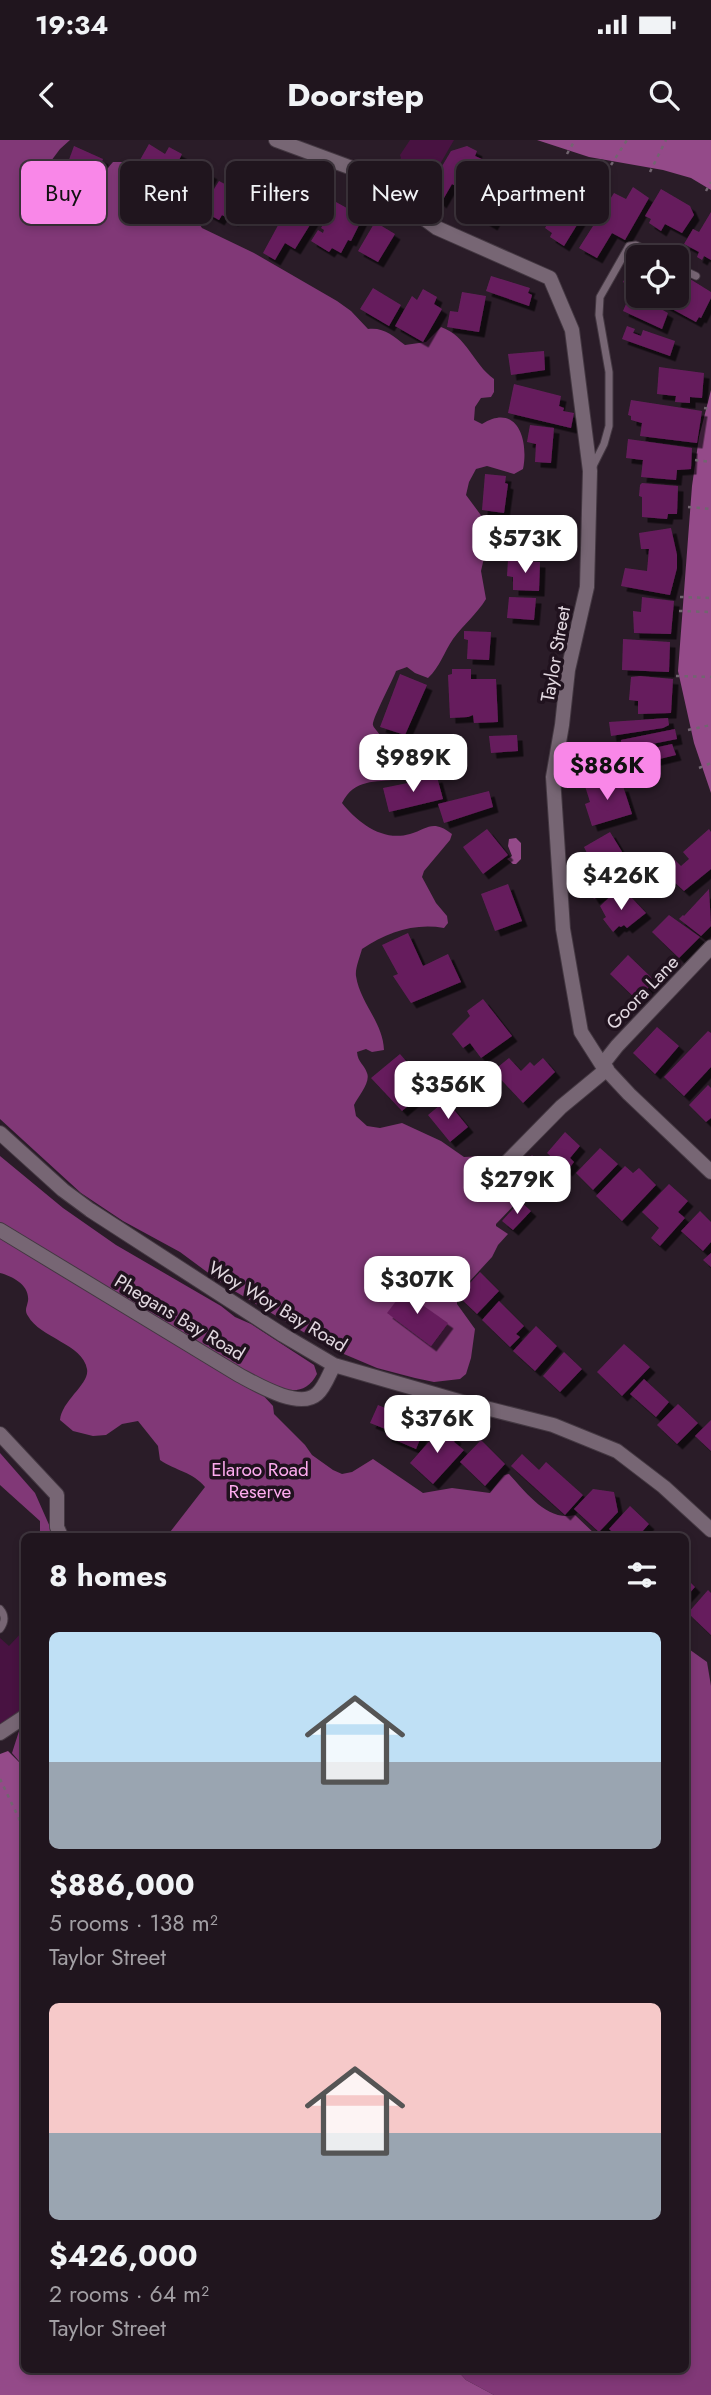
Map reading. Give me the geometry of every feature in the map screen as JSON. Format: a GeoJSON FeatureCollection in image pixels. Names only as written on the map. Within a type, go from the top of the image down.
{"type":"FeatureCollection","features":[{"type":"Feature","properties":{"kind":"street","name":"Taylor Street"},"geometry":{"type":"LineString","coordinates":[[276,140],[360,171],[437,228],[550,278],[572,330],[590,471],[587,587],[568,670],[553,778],[564,932],[581,1032],[604,1067],[629,1094],[711,1171]]}},
{"type":"Feature","properties":{"kind":"street","name":"Goora Lane"},"geometry":{"type":"LineString","coordinates":[[502,1167],[604,1067],[617,1045],[711,947]]}},
{"type":"Feature","properties":{"kind":"street","name":"Woy Woy Bay Road"},"geometry":{"type":"LineString","coordinates":[[0,1133],[63,1190],[90,1210],[334,1365],[410,1388],[553,1425],[617,1451],[664,1487],[711,1530]]}},
{"type":"Feature","properties":{"kind":"street","name":"Phegans Bay Road"},"geometry":{"type":"LineString","coordinates":[[0,1230],[239,1376],[278,1395],[310,1399],[316,1396],[334,1365]]}},
{"type":"Feature","properties":{"kind":"street"},"geometry":{"type":"LineString","coordinates":[[0,1434],[57,1495],[57,1527],[60,1533]]}},
{"type":"Feature","properties":{"kind":"street"},"geometry":{"type":"LineString","coordinates":[[0,1733],[21,1719]]}},
{"type":"Feature","properties":{"kind":"lane"},"geometry":{"type":"LineString","coordinates":[[590,471],[604,444],[609,426],[609,372],[599,315],[600,297],[626,251]]}},
{"type":"Feature","properties":{"kind":"lane"},"geometry":{"type":"LineString","coordinates":[[689,273],[696,276]]}},
{"type":"Feature","properties":{"kind":"lane"},"geometry":{"type":"LineString","coordinates":[[0,1609],[5,1617],[0,1629]]}},
{"type":"Feature","properties":{"kind":"path"},"geometry":{"type":"LineString","coordinates":[[567,154],[575,140]]}},
{"type":"Feature","properties":{"kind":"path"},"geometry":{"type":"LineString","coordinates":[[611,165],[627,140]]}},
{"type":"Feature","properties":{"kind":"path"},"geometry":{"type":"LineString","coordinates":[[650,172],[666,140]]}},
{"type":"Feature","properties":{"kind":"path"},"geometry":{"type":"LineString","coordinates":[[706,191],[711,182]]}},
{"type":"Feature","properties":{"kind":"path"},"geometry":{"type":"LineString","coordinates":[[704,408],[711,410]]}},
{"type":"Feature","properties":{"kind":"path"},"geometry":{"type":"LineString","coordinates":[[695,460],[711,462]]}},
{"type":"Feature","properties":{"kind":"path"},"geometry":{"type":"LineString","coordinates":[[688,507],[711,509]]}},
{"type":"Feature","properties":{"kind":"path"},"geometry":{"type":"LineString","coordinates":[[680,597],[711,598]]}},
{"type":"Feature","properties":{"kind":"path"},"geometry":{"type":"LineString","coordinates":[[679,611],[711,612]]}},
{"type":"Feature","properties":{"kind":"path"},"geometry":{"type":"LineString","coordinates":[[676,676],[711,677]]}},
{"type":"Feature","properties":{"kind":"path"},"geometry":{"type":"LineString","coordinates":[[688,730],[711,725]]}},
{"type":"Feature","properties":{"kind":"path"},"geometry":{"type":"LineString","coordinates":[[699,768],[711,763]]}},
{"type":"Feature","properties":{"kind":"path"},"geometry":{"type":"LineString","coordinates":[[0,1779],[21,1823]]}},
{"type":"Feature","properties":{"kind":"shaded area"},"geometry":{"type":"Polygon","coordinates":[[[410,140],[454,140],[442,161],[399,161],[410,140]]]}},
{"type":"Feature","properties":{"kind":"shaded area"},"geometry":{"type":"Polygon","coordinates":[[[537,140],[711,140],[711,190],[691,178],[663,170],[589,157],[537,140]]]}},
{"type":"Feature","properties":{"kind":"shaded area"},"geometry":{"type":"Polygon","coordinates":[[[711,390],[711,793],[694,743],[678,671],[692,486],[699,437],[711,390]]]}},
{"type":"Feature","properties":{"kind":"shaded area"},"geometry":{"type":"Polygon","coordinates":[[[516,838],[521,843],[521,859],[513,864],[507,859],[512,856],[508,846],[509,839],[516,838]]]}},
{"type":"Feature","properties":{"kind":"shaded area"},"geometry":{"type":"Polygon","coordinates":[[[21,1633],[21,1710],[0,1726],[0,1638],[9,1646],[21,1633]]]}},
{"type":"Feature","properties":{"kind":"shaded area"},"geometry":{"type":"Polygon","coordinates":[[[8,1751],[21,1764],[21,2373],[460,2373],[466,2380],[494,2395],[0,2395],[0,1754],[8,1751]]]}},
{"type":"Feature","properties":{"kind":"green space"},"geometry":{"type":"Polygon","coordinates":[[[0,140],[70,140],[51,161],[21,161],[21,224],[106,224],[106,171],[113,162],[120,162],[120,224],[199,224],[202,228],[254,253],[337,301],[368,329],[384,331],[405,345],[426,342],[441,327],[450,331],[464,343],[494,379],[494,392],[491,397],[481,398],[475,407],[474,420],[482,424],[494,418],[504,418],[518,427],[522,436],[523,469],[514,474],[487,466],[476,469],[466,495],[483,518],[484,558],[481,571],[486,599],[453,639],[428,678],[407,667],[396,671],[375,716],[373,725],[380,735],[392,736],[402,773],[399,779],[359,785],[342,803],[363,824],[381,833],[400,836],[435,826],[452,834],[422,877],[436,903],[447,916],[448,923],[444,928],[402,930],[362,949],[357,966],[358,986],[380,1030],[384,1050],[372,1052],[366,1049],[357,1052],[368,1077],[354,1105],[356,1116],[367,1126],[380,1128],[402,1123],[441,1141],[464,1157],[485,1156],[510,1174],[523,1190],[522,1197],[496,1224],[508,1234],[492,1257],[457,1295],[457,1304],[475,1329],[466,1374],[460,1379],[434,1382],[377,1368],[332,1349],[226,1286],[180,1252],[123,1221],[81,1193],[0,1119],[0,140]]]}},
{"type":"Feature","properties":{"kind":"green space"},"geometry":{"type":"Polygon","coordinates":[[[0,1156],[63,1208],[116,1245],[251,1324],[314,1365],[317,1374],[312,1382],[298,1390],[290,1390],[258,1379],[0,1223],[0,1156]]]}},
{"type":"Feature","properties":{"kind":"green space","name":"Elaroo Road Reserve"},"geometry":{"type":"Polygon","coordinates":[[[0,1237],[260,1392],[273,1406],[274,1414],[312,1455],[342,1474],[352,1472],[373,1459],[423,1493],[452,1488],[490,1493],[504,1475],[509,1474],[546,1510],[565,1516],[575,1515],[594,1533],[169,1533],[205,1487],[195,1478],[160,1460],[158,1446],[138,1421],[122,1424],[106,1435],[93,1436],[73,1431],[60,1420],[65,1406],[87,1375],[84,1360],[70,1347],[34,1324],[26,1310],[26,1290],[15,1279],[0,1273],[0,1237]]]}},
{"type":"Feature","properties":{"kind":"green space"},"geometry":{"type":"Polygon","coordinates":[[[0,1453],[35,1493],[53,1533],[40,1533],[40,1521],[0,1485],[0,1453]]]}},
{"type":"Feature","properties":{"kind":"green space"},"geometry":{"type":"Polygon","coordinates":[[[689,1649],[707,1662],[711,1686],[711,2395],[494,2395],[466,2380],[460,2373],[689,2373],[689,1649]]]}},
{"type":"Feature","properties":{"kind":"green space"},"geometry":{"type":"Polygon","coordinates":[[[21,1728],[21,1764],[12,1753],[21,1728]]]}},
{"type":"Feature","properties":{"kind":"building"},"geometry":{"type":"Polygon","coordinates":[[[149,144],[165,154],[169,147],[182,154],[178,161],[139,161],[149,144]]]}},
{"type":"Feature","properties":{"kind":"building"},"geometry":{"type":"Polygon","coordinates":[[[74,146],[103,159],[102,161],[69,161],[74,146]]]}},
{"type":"Feature","properties":{"kind":"building"},"geometry":{"type":"Polygon","coordinates":[[[467,146],[477,151],[475,156],[484,160],[456,161],[456,186],[452,184],[442,201],[442,166],[451,151],[467,146]]]}},
{"type":"Feature","properties":{"kind":"building"},"geometry":{"type":"Polygon","coordinates":[[[219,181],[226,185],[226,217],[222,215],[219,220],[212,216],[212,192],[219,181]]]}},
{"type":"Feature","properties":{"kind":"building"},"geometry":{"type":"Polygon","coordinates":[[[633,187],[649,198],[625,240],[612,233],[597,258],[579,248],[594,224],[609,224],[609,201],[614,193],[626,199],[633,187]]]}},
{"type":"Feature","properties":{"kind":"building"},"geometry":{"type":"Polygon","coordinates":[[[661,189],[690,206],[694,215],[682,233],[665,224],[661,231],[649,223],[651,219],[645,216],[661,189]]]}},
{"type":"Feature","properties":{"kind":"building"},"geometry":{"type":"Polygon","coordinates":[[[336,202],[348,209],[348,224],[360,224],[341,253],[332,248],[329,252],[311,241],[318,230],[323,233],[321,228],[323,224],[334,224],[336,202]]]}},
{"type":"Feature","properties":{"kind":"building"},"geometry":{"type":"Polygon","coordinates":[[[711,212],[711,260],[704,256],[702,260],[697,257],[699,252],[684,244],[693,229],[699,232],[711,212]]]}},
{"type":"Feature","properties":{"kind":"building"},"geometry":{"type":"Polygon","coordinates":[[[279,224],[311,224],[295,249],[285,243],[275,260],[263,253],[279,224]]]}},
{"type":"Feature","properties":{"kind":"building"},"geometry":{"type":"Polygon","coordinates":[[[374,224],[395,234],[378,262],[358,251],[374,224]]]}},
{"type":"Feature","properties":{"kind":"building"},"geometry":{"type":"Polygon","coordinates":[[[547,224],[578,224],[564,246],[550,237],[552,233],[545,228],[547,224]]]}},
{"type":"Feature","properties":{"kind":"building"},"geometry":{"type":"Polygon","coordinates":[[[491,276],[530,288],[528,293],[532,295],[529,306],[486,291],[491,276]]]}},
{"type":"Feature","properties":{"kind":"building"},"geometry":{"type":"Polygon","coordinates":[[[690,279],[711,292],[711,298],[701,318],[696,322],[670,308],[689,308],[690,279]]]}},
{"type":"Feature","properties":{"kind":"building"},"geometry":{"type":"Polygon","coordinates":[[[373,288],[401,305],[389,326],[360,309],[373,288]]]}},
{"type":"Feature","properties":{"kind":"building"},"geometry":{"type":"Polygon","coordinates":[[[423,289],[437,297],[434,304],[442,309],[423,342],[395,326],[412,296],[417,300],[423,289]]]}},
{"type":"Feature","properties":{"kind":"building"},"geometry":{"type":"Polygon","coordinates":[[[462,292],[486,296],[479,332],[447,327],[450,311],[458,312],[462,292]]]}},
{"type":"Feature","properties":{"kind":"building"},"geometry":{"type":"Polygon","coordinates":[[[626,304],[626,308],[659,308],[668,313],[662,329],[623,311],[626,304]]]}},
{"type":"Feature","properties":{"kind":"building"},"geometry":{"type":"Polygon","coordinates":[[[627,326],[635,329],[633,333],[641,336],[643,330],[675,341],[670,356],[622,339],[627,326]]]}},
{"type":"Feature","properties":{"kind":"building"},"geometry":{"type":"Polygon","coordinates":[[[544,351],[545,370],[511,375],[508,354],[544,351]]]}},
{"type":"Feature","properties":{"kind":"building"},"geometry":{"type":"Polygon","coordinates":[[[659,367],[704,373],[702,398],[690,397],[690,403],[675,402],[676,396],[657,394],[659,367]]]}},
{"type":"Feature","properties":{"kind":"building"},"geometry":{"type":"Polygon","coordinates":[[[514,384],[561,396],[559,406],[564,408],[563,411],[574,413],[571,428],[508,413],[514,384]]]}},
{"type":"Feature","properties":{"kind":"building"},"geometry":{"type":"Polygon","coordinates":[[[631,400],[702,411],[697,443],[640,436],[642,423],[631,420],[628,415],[631,400]]]}},
{"type":"Feature","properties":{"kind":"building"},"geometry":{"type":"Polygon","coordinates":[[[530,425],[554,428],[551,463],[535,462],[536,444],[527,442],[530,425]]]}},
{"type":"Feature","properties":{"kind":"building"},"geometry":{"type":"Polygon","coordinates":[[[628,439],[692,448],[691,469],[677,470],[676,480],[641,477],[643,460],[626,458],[628,439]]]}},
{"type":"Feature","properties":{"kind":"building"},"geometry":{"type":"Polygon","coordinates":[[[485,474],[506,476],[505,483],[508,484],[504,513],[482,510],[485,474]]]}},
{"type":"Feature","properties":{"kind":"building"},"geometry":{"type":"Polygon","coordinates":[[[642,483],[678,486],[677,514],[668,514],[667,519],[642,517],[642,497],[639,496],[642,483]]]}},
{"type":"Feature","properties":{"kind":"building"},"geometry":{"type":"Polygon","coordinates":[[[495,515],[556,518],[555,537],[522,535],[521,551],[494,549],[495,515]]]}},
{"type":"Feature","properties":{"kind":"building"},"geometry":{"type":"Polygon","coordinates":[[[671,528],[677,568],[670,595],[621,586],[625,568],[647,571],[649,549],[641,549],[639,533],[671,528]]]}},
{"type":"Feature","properties":{"kind":"building"},"geometry":{"type":"Polygon","coordinates":[[[508,560],[540,562],[539,591],[513,590],[513,577],[507,576],[508,560]]]}},
{"type":"Feature","properties":{"kind":"building"},"geometry":{"type":"Polygon","coordinates":[[[509,597],[536,598],[534,620],[507,618],[509,597]]]}},
{"type":"Feature","properties":{"kind":"building"},"geometry":{"type":"Polygon","coordinates":[[[642,597],[674,601],[671,634],[634,633],[633,611],[641,612],[642,597]]]}},
{"type":"Feature","properties":{"kind":"building"},"geometry":{"type":"Polygon","coordinates":[[[464,631],[491,632],[489,660],[467,659],[468,640],[464,639],[464,631]]]}},
{"type":"Feature","properties":{"kind":"building"},"geometry":{"type":"Polygon","coordinates":[[[623,639],[670,642],[669,672],[622,670],[623,639]]]}},
{"type":"Feature","properties":{"kind":"building"},"geometry":{"type":"Polygon","coordinates":[[[452,669],[471,669],[471,679],[496,679],[498,722],[474,723],[473,715],[450,718],[448,675],[452,674],[452,669]]]}},
{"type":"Feature","properties":{"kind":"building"},"geometry":{"type":"Polygon","coordinates":[[[400,674],[427,685],[405,735],[380,727],[400,674]]]}},
{"type":"Feature","properties":{"kind":"building"},"geometry":{"type":"Polygon","coordinates":[[[631,677],[673,679],[671,713],[638,714],[638,701],[629,700],[631,677]]]}},
{"type":"Feature","properties":{"kind":"building"},"geometry":{"type":"Polygon","coordinates":[[[668,718],[669,725],[663,728],[611,736],[609,722],[668,718]]]}},
{"type":"Feature","properties":{"kind":"building"},"geometry":{"type":"Polygon","coordinates":[[[675,729],[677,739],[622,750],[621,740],[675,729]]]}},
{"type":"Feature","properties":{"kind":"building"},"geometry":{"type":"Polygon","coordinates":[[[517,735],[518,751],[491,753],[489,736],[517,735]]]}},
{"type":"Feature","properties":{"kind":"building"},"geometry":{"type":"Polygon","coordinates":[[[672,744],[676,755],[639,764],[636,752],[672,744]]]}},
{"type":"Feature","properties":{"kind":"building"},"geometry":{"type":"Polygon","coordinates":[[[437,777],[443,799],[389,812],[383,788],[437,777]]]}},
{"type":"Feature","properties":{"kind":"building"},"geometry":{"type":"Polygon","coordinates":[[[614,778],[617,787],[623,786],[632,814],[592,826],[585,804],[590,802],[585,786],[614,778]]]}},
{"type":"Feature","properties":{"kind":"building"},"geometry":{"type":"Polygon","coordinates":[[[489,791],[493,807],[444,823],[438,804],[489,791]]]}},
{"type":"Feature","properties":{"kind":"building"},"geometry":{"type":"Polygon","coordinates":[[[487,829],[508,855],[483,874],[463,847],[487,829]]]}},
{"type":"Feature","properties":{"kind":"building"},"geometry":{"type":"Polygon","coordinates":[[[709,829],[711,869],[684,891],[671,879],[659,887],[647,873],[670,855],[681,866],[689,859],[683,852],[709,829]]]}},
{"type":"Feature","properties":{"kind":"building"},"geometry":{"type":"Polygon","coordinates":[[[610,832],[627,860],[618,865],[627,879],[594,899],[584,883],[590,880],[579,861],[588,855],[584,847],[610,832]]]}},
{"type":"Feature","properties":{"kind":"building"},"geometry":{"type":"Polygon","coordinates":[[[508,884],[522,921],[495,931],[481,894],[508,884]]]}},
{"type":"Feature","properties":{"kind":"building"},"geometry":{"type":"Polygon","coordinates":[[[709,889],[711,926],[701,936],[679,919],[709,889]]]}},
{"type":"Feature","properties":{"kind":"building"},"geometry":{"type":"Polygon","coordinates":[[[612,895],[616,899],[621,896],[624,899],[629,895],[646,913],[627,928],[624,925],[619,926],[613,932],[603,919],[606,917],[600,906],[612,895]]]}},
{"type":"Feature","properties":{"kind":"building"},"geometry":{"type":"Polygon","coordinates":[[[669,915],[700,937],[679,958],[652,932],[669,915]]]}},
{"type":"Feature","properties":{"kind":"building"},"geometry":{"type":"Polygon","coordinates":[[[408,933],[423,966],[448,954],[461,982],[411,1003],[393,976],[398,974],[382,945],[408,933]]]}},
{"type":"Feature","properties":{"kind":"building"},"geometry":{"type":"Polygon","coordinates":[[[628,955],[655,981],[637,1000],[610,974],[628,955]]]}},
{"type":"Feature","properties":{"kind":"building"},"geometry":{"type":"Polygon","coordinates":[[[483,999],[512,1036],[481,1058],[470,1043],[463,1048],[452,1034],[470,1016],[467,1011],[483,999]]]}},
{"type":"Feature","properties":{"kind":"building"},"geometry":{"type":"Polygon","coordinates":[[[657,1027],[679,1046],[655,1074],[633,1053],[657,1027]]]}},
{"type":"Feature","properties":{"kind":"building"},"geometry":{"type":"Polygon","coordinates":[[[708,1031],[711,1033],[711,1067],[684,1096],[664,1077],[708,1031]]]}},
{"type":"Feature","properties":{"kind":"building"},"geometry":{"type":"Polygon","coordinates":[[[400,1054],[429,1088],[402,1111],[371,1078],[400,1054]]]}},
{"type":"Feature","properties":{"kind":"building"},"geometry":{"type":"Polygon","coordinates":[[[509,1058],[521,1071],[530,1062],[534,1066],[543,1058],[555,1072],[523,1103],[493,1071],[509,1058]]]}},
{"type":"Feature","properties":{"kind":"building"},"geometry":{"type":"Polygon","coordinates":[[[708,1085],[711,1088],[711,1118],[706,1122],[689,1105],[708,1085]]]}},
{"type":"Feature","properties":{"kind":"building"},"geometry":{"type":"Polygon","coordinates":[[[446,1100],[468,1127],[450,1142],[428,1115],[446,1100]]]}},
{"type":"Feature","properties":{"kind":"building"},"geometry":{"type":"Polygon","coordinates":[[[565,1132],[580,1146],[570,1158],[574,1162],[567,1171],[547,1153],[565,1132]]]}},
{"type":"Feature","properties":{"kind":"building"},"geometry":{"type":"Polygon","coordinates":[[[600,1148],[618,1164],[593,1190],[576,1173],[600,1148]]]}},
{"type":"Feature","properties":{"kind":"building"},"geometry":{"type":"Polygon","coordinates":[[[532,1155],[545,1167],[538,1174],[535,1172],[526,1183],[515,1173],[532,1155]]]}},
{"type":"Feature","properties":{"kind":"building"},"geometry":{"type":"Polygon","coordinates":[[[625,1166],[633,1173],[639,1168],[656,1185],[622,1221],[596,1196],[625,1166]]]}},
{"type":"Feature","properties":{"kind":"building"},"geometry":{"type":"Polygon","coordinates":[[[669,1184],[688,1201],[678,1212],[685,1218],[660,1246],[651,1238],[659,1228],[642,1212],[669,1184]]]}},
{"type":"Feature","properties":{"kind":"building"},"geometry":{"type":"Polygon","coordinates":[[[520,1201],[531,1211],[513,1230],[502,1221],[520,1201]]]}},
{"type":"Feature","properties":{"kind":"building"},"geometry":{"type":"Polygon","coordinates":[[[700,1211],[711,1222],[711,1242],[703,1251],[681,1231],[700,1211]]]}},
{"type":"Feature","properties":{"kind":"building"},"geometry":{"type":"Polygon","coordinates":[[[711,1253],[711,1267],[703,1260],[711,1253]]]}},
{"type":"Feature","properties":{"kind":"building"},"geometry":{"type":"Polygon","coordinates":[[[480,1272],[499,1291],[477,1314],[458,1296],[480,1272]]]}},
{"type":"Feature","properties":{"kind":"building"},"geometry":{"type":"Polygon","coordinates":[[[409,1284],[420,1291],[414,1299],[448,1323],[431,1346],[387,1313],[409,1284]]]}},
{"type":"Feature","properties":{"kind":"building"},"geometry":{"type":"Polygon","coordinates":[[[499,1301],[524,1326],[516,1334],[520,1337],[510,1347],[482,1320],[499,1301]]]}},
{"type":"Feature","properties":{"kind":"building"},"geometry":{"type":"Polygon","coordinates":[[[536,1326],[557,1346],[535,1371],[513,1351],[536,1326]]]}},
{"type":"Feature","properties":{"kind":"building"},"geometry":{"type":"Polygon","coordinates":[[[624,1344],[650,1367],[622,1396],[597,1372],[624,1344]]]}},
{"type":"Feature","properties":{"kind":"building"},"geometry":{"type":"Polygon","coordinates":[[[564,1352],[582,1369],[560,1392],[543,1376],[564,1352]]]}},
{"type":"Feature","properties":{"kind":"building"},"geometry":{"type":"Polygon","coordinates":[[[644,1379],[669,1402],[656,1417],[630,1394],[644,1379]]]}},
{"type":"Feature","properties":{"kind":"building"},"geometry":{"type":"Polygon","coordinates":[[[678,1404],[698,1423],[677,1444],[657,1425],[678,1404]]]}},
{"type":"Feature","properties":{"kind":"building"},"geometry":{"type":"Polygon","coordinates":[[[378,1405],[426,1425],[416,1449],[386,1436],[388,1430],[370,1423],[378,1405]]]}},
{"type":"Feature","properties":{"kind":"building"},"geometry":{"type":"Polygon","coordinates":[[[711,1420],[711,1451],[695,1436],[711,1420]]]}},
{"type":"Feature","properties":{"kind":"building"},"geometry":{"type":"Polygon","coordinates":[[[443,1426],[456,1438],[454,1442],[464,1450],[433,1484],[410,1463],[443,1426]]]}},
{"type":"Feature","properties":{"kind":"building"},"geometry":{"type":"Polygon","coordinates":[[[481,1440],[505,1464],[485,1486],[460,1462],[481,1440]]]}},
{"type":"Feature","properties":{"kind":"building"},"geometry":{"type":"Polygon","coordinates":[[[522,1454],[539,1470],[546,1462],[583,1495],[565,1515],[511,1466],[522,1454]]]}},
{"type":"Feature","properties":{"kind":"building"},"geometry":{"type":"Polygon","coordinates":[[[593,1489],[614,1492],[618,1512],[599,1532],[574,1509],[593,1489]]]}},
{"type":"Feature","properties":{"kind":"building"},"geometry":{"type":"Polygon","coordinates":[[[630,1506],[649,1524],[641,1533],[614,1533],[609,1529],[630,1506]]]}},
{"type":"Feature","properties":{"kind":"building"},"geometry":{"type":"Polygon","coordinates":[[[689,1581],[695,1587],[689,1594],[689,1581]]]}},
{"type":"Feature","properties":{"kind":"building"},"geometry":{"type":"Polygon","coordinates":[[[708,1590],[711,1593],[711,1635],[689,1614],[708,1590]]]}}]}
